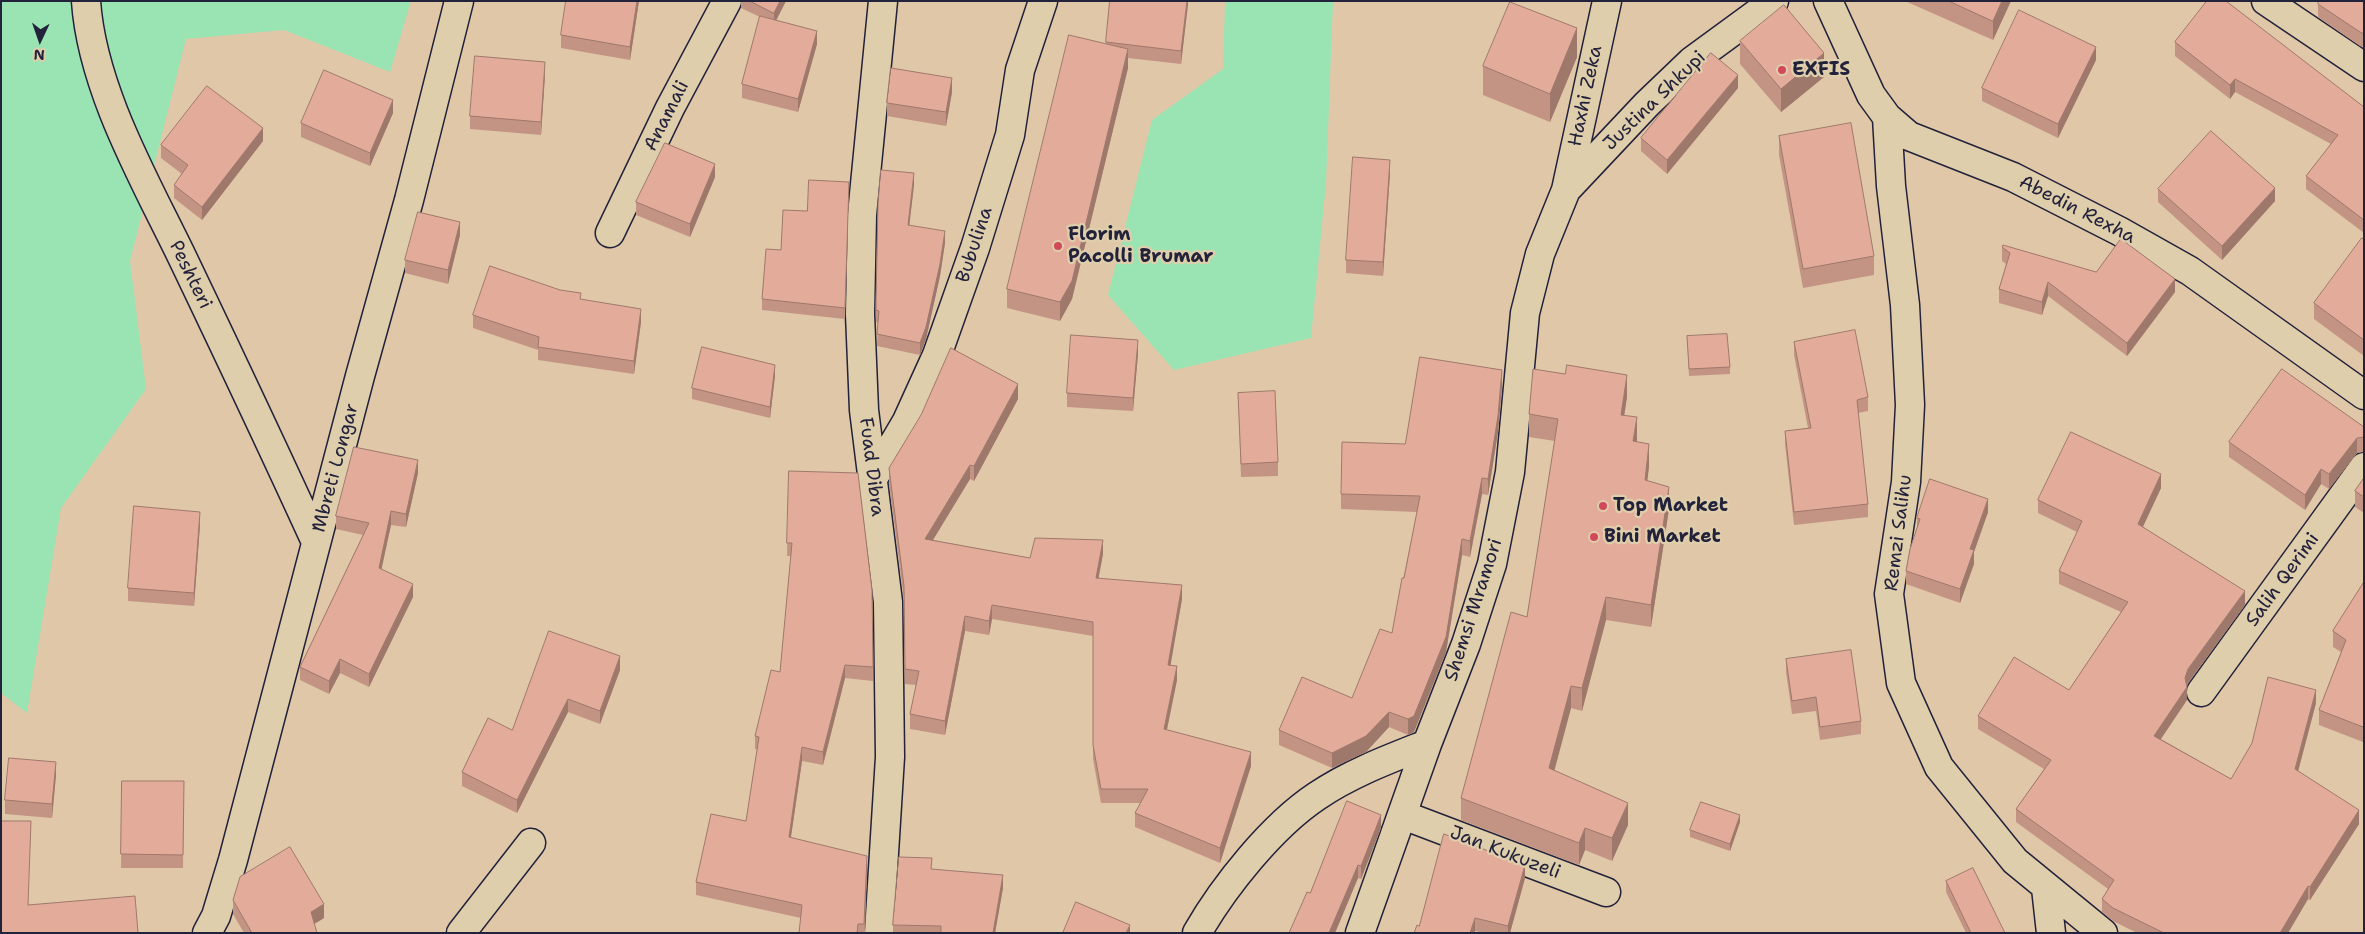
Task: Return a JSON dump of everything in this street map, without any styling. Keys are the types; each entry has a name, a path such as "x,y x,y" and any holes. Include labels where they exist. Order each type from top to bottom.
{"street":[{"name":"Peshteri","path":"86,1 88,29 101,76 126,138 153,200 183,259 316,542"},
{"name":"Mbreti Longar","path":"207,933 216,916 233,860 316,542 409,200 459,1"},
{"name":"Anamali","path":"610,233 670,108 727,1"},
{"name":"Fuad Dibra","path":"880,933 890,757 889,612 874,477 864,410 860,314 862,215 883,1"},
{"name":"Bubulina","path":"874,477 908,421 937,355 975,248 1007,145 1020,70 1037,14 1043,1"},
{"name":"Haxhi Zeka","path":"1566,190 1607,1"},
{"name":"Justina Shkupi","path":"1566,190 1646,104 1692,61 1774,1"},
{"name":"Abedin Rexha","path":"1828,1 1871,95 1887,117 1909,136 2013,177 2119,230 2190,272 2364,396"},
{"path":"2266,1 2364,67"},
{"name":"Remzi Salihu","path":"1887,117 1891,186 1905,304 1910,406 1906,482 1889,594 1901,683 1939,767 2015,861 2103,933"},
{"name":"Shemsi Mramori","path":"1360,933 1427,744 1466,644 1492,564 1510,472 1525,313 1540,254 1566,190"},
{"name":"Salih Qerimi","path":"2201,692 2364,467"},
{"path":"1197,933 1209,912 1263,842 1316,797 1368,767 1427,744"},
{"name":"Jan Kukuzeli","path":"1403,815 1606,892"},
{"path":"461,933 531,843"},
{"path":"2046,888 2051,933"}],"green space":[{"path":"1,1 411,1 390,72 284,30 186,39 130,261 146,389 61,508 27,713 1,693"},
{"path":"1225,1 1333,1 1326,183 1311,338 1174,370 1108,295 1152,120 1223,69"}],"building":[{"path":"566,1 637,1 630,47 561,35"},
{"path":"750,1 780,1 774,13"},
{"path":"1110,1 1187,1 1181,51 1106,42"},
{"path":"1949,1 2002,1 1993,21"},
{"path":"2207,1 2226,1 2364,107 2364,220 2306,176 2338,135 2235,79 2230,85 2175,42"},
{"path":"2319,1 2364,1 2364,34 2318,4"},
{"path":"1510,2 1577,28 1550,94 1483,66"},
{"path":"1784,5 1824,53 1781,89 1740,41"},
{"path":"2019,10 2096,47 2058,124 1982,88"},
{"path":"760,16 817,31 798,99 742,84"},
{"path":"1069,35 1128,49 1072,281 1060,302 1007,289"},
{"path":"1711,53 1738,75 1667,160 1641,138"},
{"path":"475,56 545,62 541,122 470,116"},
{"path":"891,68 952,78 946,112 887,103"},
{"path":"324,70 393,100 370,153 301,123"},
{"path":"207,86 263,128 202,207 174,185 188,165 161,145"},
{"path":"1851,123 1874,256 1803,269 1779,136"},
{"path":"2211,131 2275,188 2222,246 2158,189"},
{"path":"665,143 715,164 690,224 636,202"},
{"path":"1353,157 1390,160 1383,262 1346,260"},
{"path":"881,170 914,173 908,225 945,231 940,264 926,327 920,343 877,334 879,311 876,310 878,204"},
{"path":"809,180 849,182 845,308 762,299 766,249 781,250 783,210 807,211"},
{"path":"418,212 460,222 448,270 405,260"},
{"path":"2362,238 2364,240 2364,340 2314,303"},
{"path":"2121,239 2175,279 2127,343 2048,282 2042,302 1999,289 2010,253 2002,247 2003,245 2096,272"},
{"path":"490,266 560,290 581,293 580,299 641,309 634,361 538,347 539,337 473,315"},
{"path":"1855,330 1868,397 1857,400 1868,504 1794,512 1785,431 1811,428 1794,342"},
{"path":"1727,334 1730,367 1689,369 1687,336"},
{"path":"1071,335 1138,340 1133,398 1067,393"},
{"path":"702,347 775,365 770,407 692,388"},
{"path":"951,348 1018,384 974,466 970,465 925,539 1030,558 1035,538 1103,540 1096,578 1182,585 1168,665 1177,666 1164,729 1251,752 1220,848 1135,813 1148,789 1101,789 1093,745 1093,622 992,605 989,621 965,616 945,721 910,714 919,671 905,669 904,586 889,468 921,415"},
{"path":"1420,357 1502,370 1498,416 1488,479 1482,478 1470,541 1462,539 1446,637 1414,716 1408,719 1389,712 1366,736 1332,753 1279,730 1302,677 1352,698 1380,629 1392,633 1420,496 1341,494 1342,442 1405,444"},
{"path":"1567,365 1627,375 1621,415 1637,417 1633,441 1649,444 1645,480 1669,487 1651,605 1606,597 1582,688 1571,686 1549,768 1628,803 1612,838 1585,828 1579,843 1461,798 1511,612 1527,617 1558,419 1529,414 1533,369 1565,374"},
{"path":"2282,369 2364,427 2364,437 2357,438 2329,474 2321,469 2305,495 2229,442"},
{"path":"1275,391 1278,462 1241,464 1238,393"},
{"path":"2071,432 2161,474 2138,524 2245,591 2188,669 2185,678 2187,687 2154,736 2231,779 2252,743 2268,677 2316,690 2295,769 2359,810 2310,887 2308,886 2280,933 2164,933 2113,908 2102,899 2114,880 2016,809 2051,760 1978,716 2014,657 2069,690 2128,602 2059,571 2082,521 2038,500"},
{"path":"354,447 418,460 406,514 391,511 379,568 413,584 369,674 340,659 329,681 300,667 369,523 336,516"},
{"path":"789,471 858,473 872,590 873,667 845,665 823,752 802,747 789,837 867,856 864,924 858,924 857,933 799,933 802,905 696,882 711,814 746,821 759,737 755,736 771,670 780,672 792,543 787,543"},
{"path":"2364,478 2364,497 2355,491"},
{"path":"1930,479 1988,499 1970,549 1974,550 1960,589 1906,571 1910,549 1920,519 1917,518"},
{"path":"134,506 200,512 194,593 128,588"},
{"path":"2364,582 2363,727 2319,710 2346,640 2333,631"},
{"path":"549,631 620,656 600,711 568,699 517,800 462,772 488,718 512,730"},
{"path":"1851,650 1861,721 1820,727 1816,697 1792,701 1786,659"},
{"path":"9,758 56,762 52,804 5,800"},
{"path":"122,781 184,781 183,855 121,854"},
{"path":"1347,801 1381,815 1361,866 1358,865 1329,933 1289,933 1307,892 1310,893"},
{"path":"1701,802 1740,815 1730,844 1690,830"},
{"path":"1,821 31,821 28,905 135,896 138,933 1,933"},
{"path":"1444,834 1525,865 1508,926 1475,918 1470,933 1414,933 1417,925 1419,926"},
{"path":"290,847 324,904 311,912 317,933 252,933 233,900 240,877"},
{"path":"899,857 932,858 931,869 1003,875 993,933 941,933 941,926 893,925"},
{"path":"1973,868 2005,933 1971,933 1946,881"},
{"path":"1076,902 1130,925 1126,933 1063,933"}],"place":[{"name":"EXFIS","path":"1782,70"},
{"name":"Florim Pacolli Brumar","path":"1058,246"},
{"name":"Top Market","path":"1603,506"},
{"name":"Bini Market","path":"1594,537"}]}
